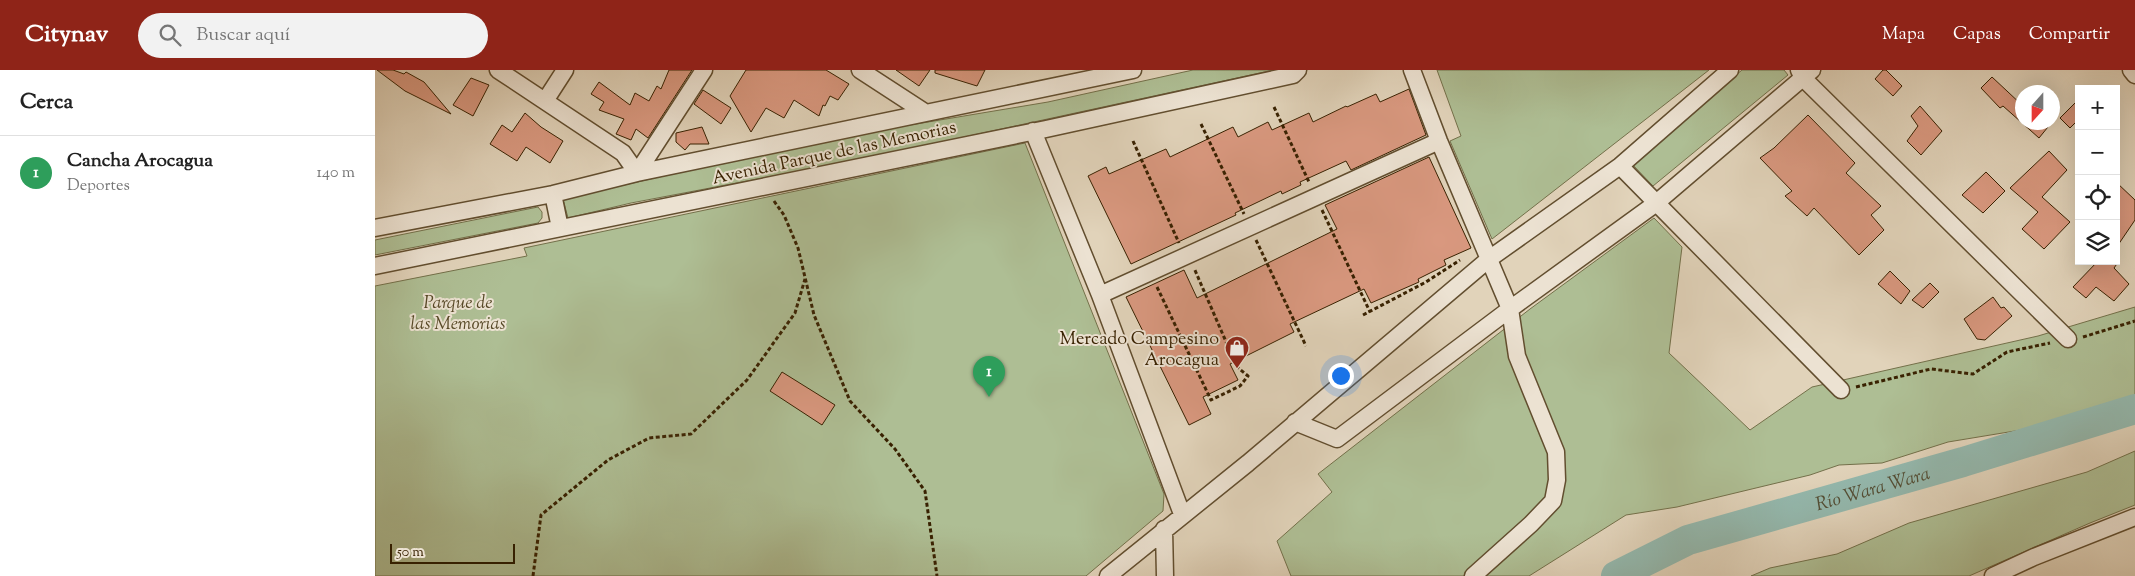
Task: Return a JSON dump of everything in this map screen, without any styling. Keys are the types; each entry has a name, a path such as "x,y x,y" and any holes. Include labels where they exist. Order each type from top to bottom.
{"street":[{"path":"498,70 623,153 637,174 704,70"},
{"path":"545,101 565,70"},
{"path":"860,70 926,113"},
{"name":"Avenida Parque de las Memorias","path":"375,228 553,194 637,174 1133,70"},
{"name":"Avenida Parque de las Memorias","path":"375,266 1033,131 1293,75 1298,70"},
{"path":"1412,70 1439,141 1510,309 1517,356 1556,452 1557,480 1553,501 1531,524 1473,576"},
{"path":"1108,576 1489,259 1620,166 1730,70"},
{"path":"2131,70 2135,75"},
{"path":"1295,422 1337,439 1510,309 1655,204 1805,73 2068,339"},
{"path":"1033,131 1100,295 1182,514"},
{"path":"1100,295 1439,141"},
{"path":"1620,166 1655,204 1841,390"},
{"path":"553,194 559,228"},
{"path":"1993,576 2042,553 2135,517"},
{"path":"1164,529 1165,576"}],"path":[{"path":"763,186 784,215 798,248 814,315 850,401 895,449 925,491 937,576"},
{"path":"1363,315 1426,282 1462,259"},
{"path":"1150,272 1211,400 1240,386 1248,376"},
{"path":"533,576 541,516 608,460 649,438 691,434 747,380 795,312 805,278"},
{"path":"1841,390 1931,369 1973,374 2007,352 2093,335 2135,321"}],"green space":[{"path":"1193,70 1274,70 858,160 631,203 568,218 563,199 755,155 904,126 1048,102"},
{"path":"1437,70 1709,70 1492,239 1450,141 1461,136"},
{"path":"1742,70 1784,70 1788,75 1653,186 1631,163"},
{"name":"Parque de las Memorias","path":"1025,143 1164,494 1163,511 1086,576 375,576 375,286 527,256 524,248"},
{"path":"538,207 542,212 542,218 538,223 375,255 375,240"},
{"path":"1654,218 1682,247 1669,353 1750,430 1812,387 2038,336 2135,307 2135,400 2111,411 2039,427 1948,442 1882,463 1839,465 1810,475 1677,507 1626,515 1529,576 1291,576 1277,541 1332,492 1318,474 1530,309"},
{"path":"2135,451 2135,505 1969,576 1751,576 1770,568 1837,554 1909,523 2087,472"}],"building":[{"path":"377,70 393,70 404,74 406,72 424,82 451,114 405,91"},
{"path":"669,70 692,70 648,138 636,129 631,140 616,134 624,119 599,110 604,102 591,94 599,82 630,105 635,93 649,101 657,86 661,89"},
{"path":"746,70 826,70 849,84 838,100 830,96 825,106 823,105 819,116 794,100 784,118 766,108 751,132 730,96"},
{"path":"896,70 930,70 919,86"},
{"path":"935,70 985,70 977,86 935,73"},
{"path":"1883,70 1886,70 1902,86 1893,96 1875,79"},
{"path":"1992,77 2015,99 2015,117 2003,106 2000,108 1981,88"},
{"path":"471,78 489,85 473,116 453,105"},
{"path":"1409,89 1426,135 1351,170 1346,161 1300,182 1301,185 1282,194 1281,191 1235,213 1236,215 1131,264 1088,176 1106,167 1109,174 1166,149 1170,157 1233,127 1238,137 1268,122 1272,130 1309,113 1313,122 1376,94 1380,102"},
{"path":"703,90 731,108 721,124 694,104"},
{"path":"2075,103 2075,123 2070,128 2060,118"},
{"path":"1920,106 1942,131 1921,155 1907,141 1918,126 1911,116"},
{"path":"525,113 541,127 563,141 550,163 526,147 517,161 490,144 502,125 512,132"},
{"path":"1808,115 1855,163 1846,173 1881,206 1871,215 1884,230 1859,255 1814,208 1807,216 1785,196 1792,191 1760,158 1774,148"},
{"path":"702,127 709,144 690,144 685,150 676,142 676,133"},
{"path":"2030,130 2046,130 2039,138"},
{"path":"2049,151 2067,170 2042,197 2070,222 2044,249 2022,229 2038,212 2010,188"},
{"path":"1429,157 1471,248 1444,260 1446,265 1418,279 1419,282 1371,303 1364,289 1290,324 1294,332 1230,364 1238,380 1203,397 1211,414 1189,425 1126,297 1184,270 1197,298 1337,229 1325,205"},
{"path":"1986,172 2005,191 1983,213 1962,195"},
{"path":"2120,186 2135,200 2135,220 2120,242"},
{"path":"2094,265 2116,265 2114,268 2129,284 2114,301 2096,287 2086,298 2073,287"},
{"path":"1890,271 1910,291 1901,304 1878,284"},
{"path":"1930,283 1939,292 1923,308 1912,300"},
{"path":"1993,297 2001,308 2004,307 2012,316 1985,340 1977,339 1964,319"},
{"path":"782,372 835,405 822,425 770,391"}],"waterway":[{"name":"Río Wara Wara","path":"1616,576 1688,540 1963,462 2135,409"}],"place":[{"name":"Mercado Campesino Arocagua","path":"1237,369"},
{"name":"Cancha Arocagua","path":"989,397"}]}
